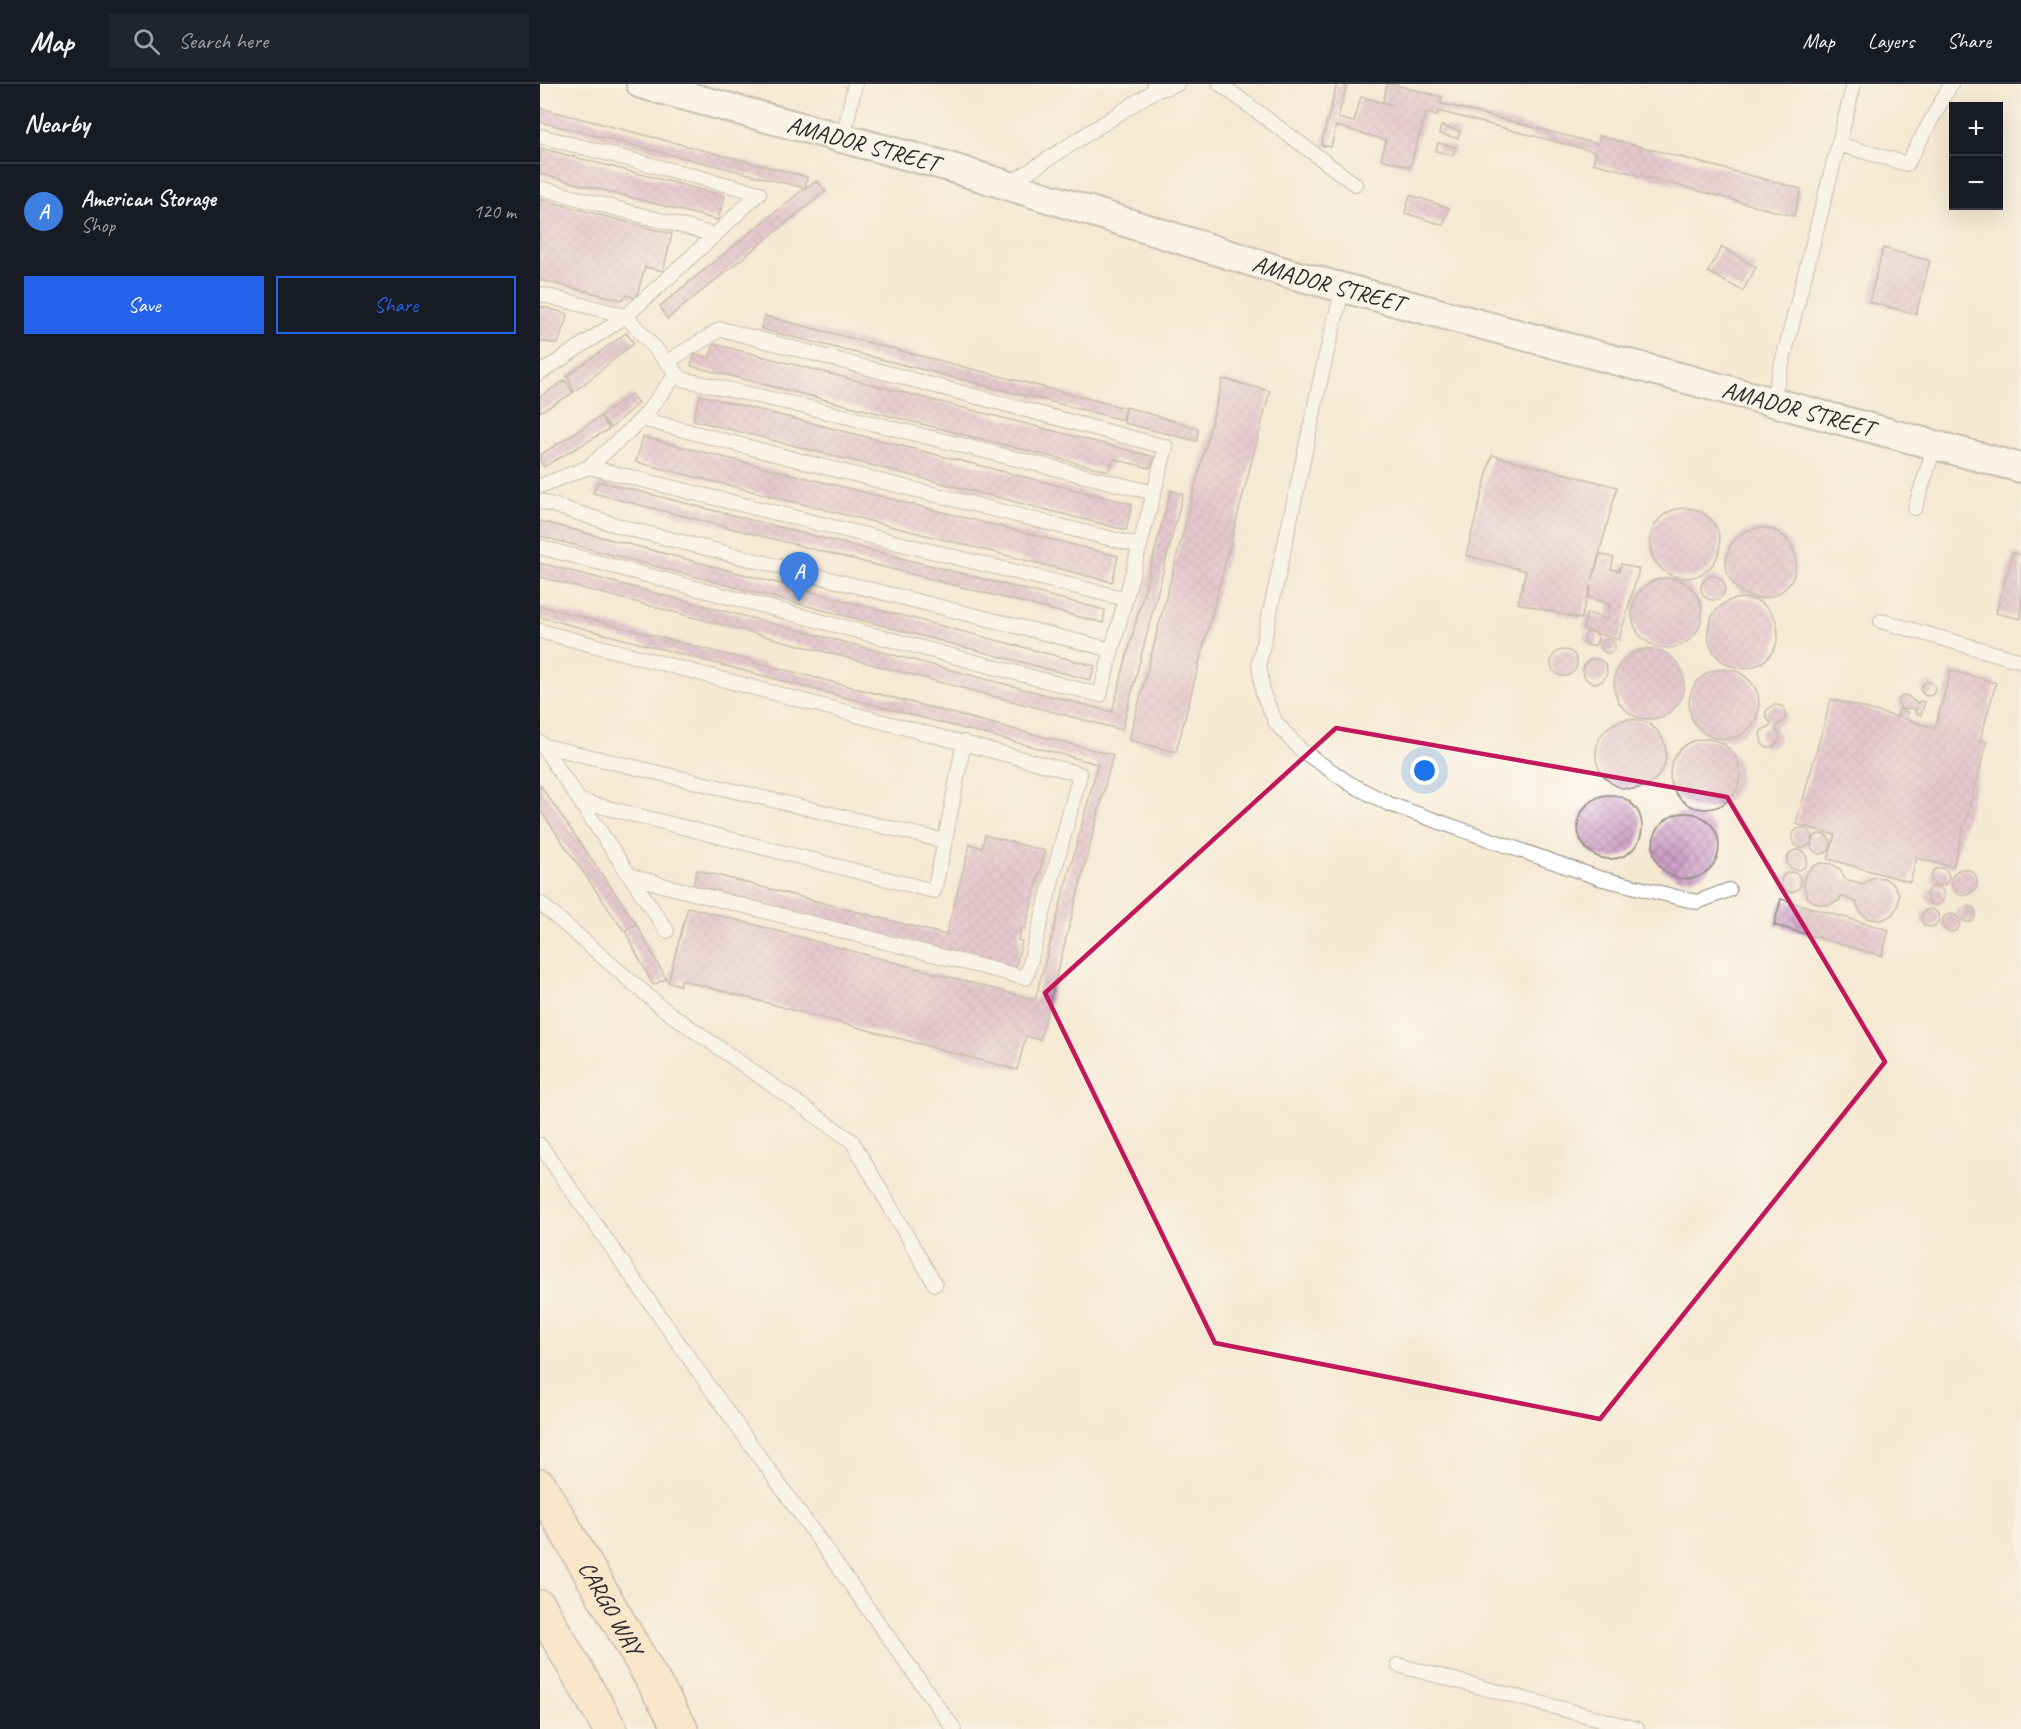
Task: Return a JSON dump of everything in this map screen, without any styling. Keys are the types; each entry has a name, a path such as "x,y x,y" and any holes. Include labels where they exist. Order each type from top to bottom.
{"main road":[{"name":"CARGO WAY","path":"540,1486 681,1729"},
{"path":"540,1607 610,1729"}],"street":[{"name":"AMADOR STREET","path":"641,84 935,162 1343,288 2021,468"}],"lane":[{"path":"843,138 855,84"},
{"path":"1007,185 1154,87 1178,84"},
{"path":"1220,84 1355,184"},
{"path":"1772,402 1854,84"},
{"path":"1838,144 1907,164 1951,84"},
{"path":"540,136 759,193 626,316 540,373"},
{"path":"540,188 715,235"},
{"path":"1343,288 1326,355 1259,663 1263,694 1276,723 1301,750 1349,783 1389,804 1599,878 1697,902 1729,890"},
{"path":"540,294 626,316 682,379 810,408 1154,493"},
{"path":"540,547 1100,695 1166,447 721,329 667,362"},
{"path":"540,486 589,467 642,419 677,373"},
{"path":"642,419 1140,546"},
{"path":"1915,508 1935,445"},
{"path":"589,467 1126,599"},
{"path":"540,501 626,528 1112,650"},
{"path":"1881,621 2021,661"},
{"path":"540,631 1080,774 1026,978 629,875"},
{"path":"580,801 934,891 964,742"},
{"path":"541,744 945,841"},
{"path":"541,744 667,931"},
{"path":"540,903 662,1008 852,1142 935,1284"},
{"path":"540,1145 954,1729"},
{"path":"1398,1665 1636,1729"}],"highlighted area":[{"path":"1336,728 1727,797 1885,1062 1600,1419 1215,1343 1045,993"}],"building":[{"path":"1337,84 1347,84 1338,118 1354,122 1361,97 1393,105 1383,102 1387,84 1392,84 1442,97 1440,103 1598,144 1600,136 1801,189 1794,216 1593,163 1596,152 1438,111 1437,116 1426,113 1410,167 1381,159 1386,140 1336,126 1331,147 1321,145"},
{"path":"540,108 807,177 805,188 540,122"},
{"path":"1441,126 1460,131 1458,138 1439,134"},
{"path":"1438,143 1456,147 1453,155 1436,151"},
{"path":"540,148 725,196 718,220 540,174"},
{"path":"817,181 826,191 667,319 660,306 805,188"},
{"path":"1410,195 1449,208 1443,225 1405,213"},
{"path":"540,199 672,234 663,271 645,267 636,298 627,295 622,300 540,280"},
{"path":"1722,247 1756,267 1743,291 1708,272"},
{"path":"1883,248 1930,261 1916,314 1869,302"},
{"path":"540,306 568,314 558,344 540,341"},
{"path":"765,316 1125,408 1123,420 761,329"},
{"path":"626,333 634,343 574,392 567,376"},
{"path":"714,344 1155,457 1150,468 1114,459 1108,471 691,366 695,354 709,358"},
{"path":"1223,379 1270,391 1176,752 1129,740"},
{"path":"565,380 573,393 540,412 540,397"},
{"path":"631,394 638,403 611,428 601,416"},
{"path":"700,395 1132,504 1126,530 693,420"},
{"path":"1126,407 1198,428 1197,441 1124,423"},
{"path":"601,416 609,429 544,467 540,455"},
{"path":"643,437 1118,556 1112,582 636,462"},
{"path":"1492,455 1617,487 1592,581 1600,554 1614,558 1611,569 1619,571 1621,564 1639,569 1619,640 1583,629 1587,613 1606,619 1610,604 1589,597 1590,587 1581,619 1518,603 1526,571 1466,555"},
{"path":"598,481 1105,610 1103,623 593,493"},
{"path":"1171,490 1183,494 1122,730 540,577 540,563 1112,712"},
{"path":"1678,508 1692,508 1705,514 1714,523 1720,536 1718,556 1710,568 1692,578 1678,578 1665,572 1656,563 1650,550 1650,536 1656,523 1665,514"},
{"path":"540,521 1095,666 1090,680 540,536"},
{"path":"1761,528 1774,531 1786,538 1793,550 1796,563 1793,576 1786,588 1774,595 1761,598 1748,595 1736,588 1729,576 1726,563 1729,550 1736,538 1748,531"},
{"path":"2013,553 2021,555 2021,619 1996,613"},
{"path":"1708,576 1718,576 1725,583 1725,593 1718,600 1708,600 1701,593 1701,583"},
{"path":"1667,578 1680,581 1692,588 1699,600 1702,613 1699,626 1692,638 1680,645 1667,648 1654,645 1642,638 1635,626 1632,613 1635,600 1642,588 1654,581"},
{"path":"1736,598 1750,598 1763,604 1772,613 1778,626 1776,646 1768,658 1750,668 1736,668 1723,662 1714,653 1708,640 1708,626 1714,613 1723,604"},
{"path":"540,606 1113,755 1040,1040 1026,1036 1017,1070 681,980 680,985 668,982 688,907 1035,1000 1098,764 540,617"},
{"path":"1591,632 1596,634 1598,639 1596,644 1591,646 1586,644 1584,639 1586,634"},
{"path":"1608,639 1613,641 1615,646 1613,651 1608,653 1603,651 1601,646 1603,641"},
{"path":"1649,649 1662,652 1674,659 1681,671 1684,684 1681,697 1674,709 1662,716 1649,719 1636,716 1624,709 1617,697 1614,684 1617,671 1624,659 1636,652"},
{"path":"1564,650 1573,654 1577,663 1573,672 1564,676 1555,672 1551,663 1555,654"},
{"path":"1590,659 1600,659 1607,666 1607,676 1600,683 1590,683 1583,676 1583,666"},
{"path":"1717,669 1731,669 1744,675 1753,684 1759,697 1757,717 1749,729 1731,739 1717,739 1704,733 1695,724 1689,711 1689,697 1695,684 1704,675"},
{"path":"1951,670 1996,683 1980,740 1987,742 1953,867 1917,858 1910,882 1828,859 1835,835 1796,824 1831,699 1897,717 1899,710 1908,712 1906,718 1908,720 1935,728"},
{"path":"1928,682 1933,684 1935,689 1933,694 1928,696 1923,694 1921,689 1923,684"},
{"path":"1904,695 1918,703 1919,701 1925,702 1921,715 1915,713 1916,709 1903,710 1900,708 1898,700"},
{"path":"1774,704 1784,707 1786,718 1775,729 1780,735 1779,740 1772,747 1766,747 1762,744 1760,734 1771,723 1766,717 1766,711"},
{"path":"1624,719 1638,719 1651,725 1660,734 1666,747 1664,767 1656,779 1638,789 1624,789 1611,783 1602,774 1596,761 1596,747 1602,734 1611,725"},
{"path":"1705,739 1718,742 1730,749 1737,761 1740,774 1737,787 1730,799 1718,806 1705,809 1692,806 1680,799 1673,787 1670,774 1673,761 1680,749 1692,742"},
{"path":"540,785 636,923 624,931 540,810"},
{"path":"1604,795 1616,795 1633,804 1640,815 1642,827 1640,839 1633,850 1616,859 1604,859 1592,854 1583,845 1578,833 1578,821 1583,809 1592,800"},
{"path":"1686,813 1698,816 1709,823 1716,834 1719,846 1716,858 1709,869 1698,876 1686,879 1674,876 1663,869 1656,858 1653,846 1656,834 1663,823 1674,816"},
{"path":"1802,828 1809,831 1812,838 1809,845 1802,848 1795,845 1792,838 1795,831"},
{"path":"1821,834 1828,837 1831,844 1828,851 1821,854 1814,851 1811,844 1814,837"},
{"path":"985,835 1045,851 1025,929 1021,928 1018,940 1022,941 1015,969 693,885 697,870 946,935 970,844 982,848"},
{"path":"1797,850 1804,853 1807,860 1804,867 1797,870 1790,867 1787,860 1790,853"},
{"path":"1820,863 1832,864 1841,870 1845,879 1863,884 1873,877 1884,878 1894,885 1899,894 1898,906 1892,915 1882,920 1870,919 1861,913 1856,902 1841,896 1839,901 1829,905 1818,904 1808,898 1804,888 1804,877 1811,868"},
{"path":"1940,868 1946,871 1949,877 1946,883 1940,886 1934,883 1931,877 1934,871"},
{"path":"1964,869 1973,873 1977,882 1973,891 1964,895 1955,891 1951,882 1955,873"},
{"path":"1791,872 1798,875 1801,882 1798,889 1791,892 1784,889 1781,882 1784,875"},
{"path":"1935,887 1941,890 1944,896 1941,902 1935,905 1929,902 1926,896 1929,890"},
{"path":"1781,899 1889,930 1882,956 1774,925"},
{"path":"1968,906 1974,908 1976,914 1974,920 1968,922 1962,920 1960,914 1962,908"},
{"path":"1930,909 1936,912 1939,918 1936,924 1930,927 1924,924 1921,918 1924,912"},
{"path":"1951,914 1957,917 1960,923 1957,929 1951,932 1945,929 1942,923 1945,917"},
{"path":"637,925 666,979 653,985 625,931"}],"place":[{"name":"American Storage","path":"799,602"}]}
